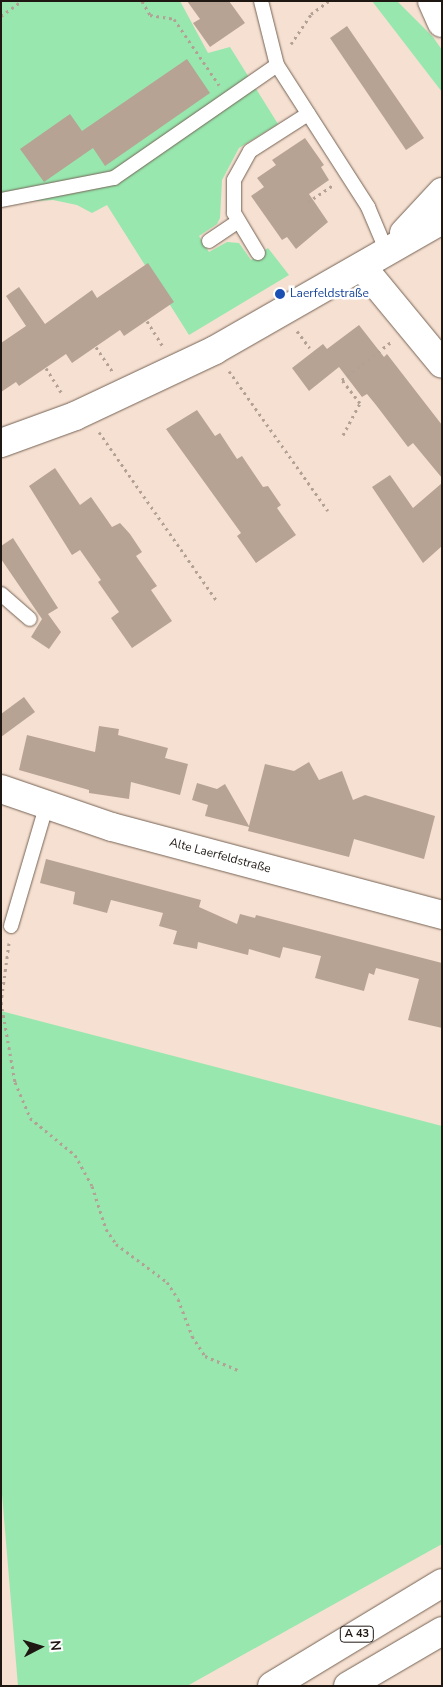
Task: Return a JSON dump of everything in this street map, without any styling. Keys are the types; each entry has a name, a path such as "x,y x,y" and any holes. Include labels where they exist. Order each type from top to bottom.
{"main road":[{"path":"432,1 442,23"},
{"path":"387,252 442,192"},
{"path":"1,443 80,414 215,350 363,268 442,220"},
{"path":"363,268 410,328 442,364"},
{"name":"Alte Laerfeldstraße","path":"1,789 46,807 442,915"},
{"name":"A 43","path":"272,1686 442,1583"},
{"path":"348,1686 442,1631"}],"lane":[{"path":"261,1 277,65 368,207 387,252"},
{"path":"1,200 114,178 277,65"},
{"path":"258,253 237,222 234,213 234,180 250,151 308,114"},
{"path":"209,241 237,222"},
{"path":"1,594 30,619"},
{"path":"11,926 46,807"}],"path":[{"path":"1,16 22,1"},
{"path":"142,1 150,15 174,19 229,100"},
{"path":"277,65 311,14 329,1"},
{"path":"308,202 348,175"},
{"path":"343,434 360,403 342,380 410,328"},
{"path":"215,350 328,511"},
{"path":"46,368 216,600"},
{"path":"7,958 2,1002 16,1082 30,1118 76,1155 92,1186 106,1229 122,1248 167,1282 178,1299 192,1336 205,1356 240,1371"}],"green space":[{"path":"1,1 180,1 208,53 230,47 278,124 239,148 222,180 220,218 217,224 199,236 209,252 227,242 239,243 251,260 268,248 289,275 189,335 107,205 92,213 77,205 53,200 1,203"},
{"path":"372,1 397,1 433,37 442,50 442,92"},
{"path":"1,1011 442,1126 442,1544 187,1686 18,1686 1,1482"}],"building":[{"path":"187,1 229,1 245,23 210,47 193,23 200,19"},
{"path":"347,26 424,138 406,150 330,38"},
{"path":"187,59 210,93 105,166 93,148 44,182 20,149 70,114 82,131"},
{"path":"305,138 324,165 321,167 329,180 309,194 328,222 296,249 287,237 282,240 251,196 264,187 257,178 276,165 272,160"},
{"path":"148,263 174,302 124,336 120,330 72,363 66,354 19,386 16,382 1,392 1,343 26,326 6,296 19,287 45,324 92,290 97,298"},
{"path":"359,325 384,357 387,354 442,425 442,478 413,443 408,447 367,394 362,397 339,367 309,391 292,368 323,344 327,349"},
{"path":"197,410 215,436 220,433 237,459 242,456 263,487 268,486 281,505 277,508 296,535 256,563 237,536 241,533 166,429"},
{"path":"55,468 80,505 91,497 112,527 120,523 130,534 142,552 136,556 157,586 151,590 172,621 132,648 111,618 119,612 98,582 101,580 80,550 72,555 29,486"},
{"path":"390,475 413,508 442,483 442,546 423,563 372,487"},
{"path":"13,538 58,608 48,614 61,632 49,649 31,637 42,619 1,559 1,546"},
{"path":"24,697 35,712 1,737 1,714"},
{"path":"99,726 119,729 118,735 168,748 165,758 188,764 180,795 131,782 129,799 89,793 89,790 19,770 27,735 95,752"},
{"path":"309,762 319,780 342,771 353,800 365,795 435,816 424,859 354,839 349,857 248,831 249,827 205,816 208,805 192,800 197,783 217,789 225,784 249,826 265,764 294,771"},
{"path":"46,859 201,900 199,907 237,924 240,914 255,918 256,915 442,963 442,1028 408,1020 419,979 376,968 374,975 369,973 364,991 315,978 321,956 283,947 280,958 249,949 248,955 198,942 197,949 173,944 177,931 159,926 163,913 111,900 107,913 73,904 75,892 40,883"}],"place":[{"name":"Laerfeldstraße","path":"280,294"}]}
